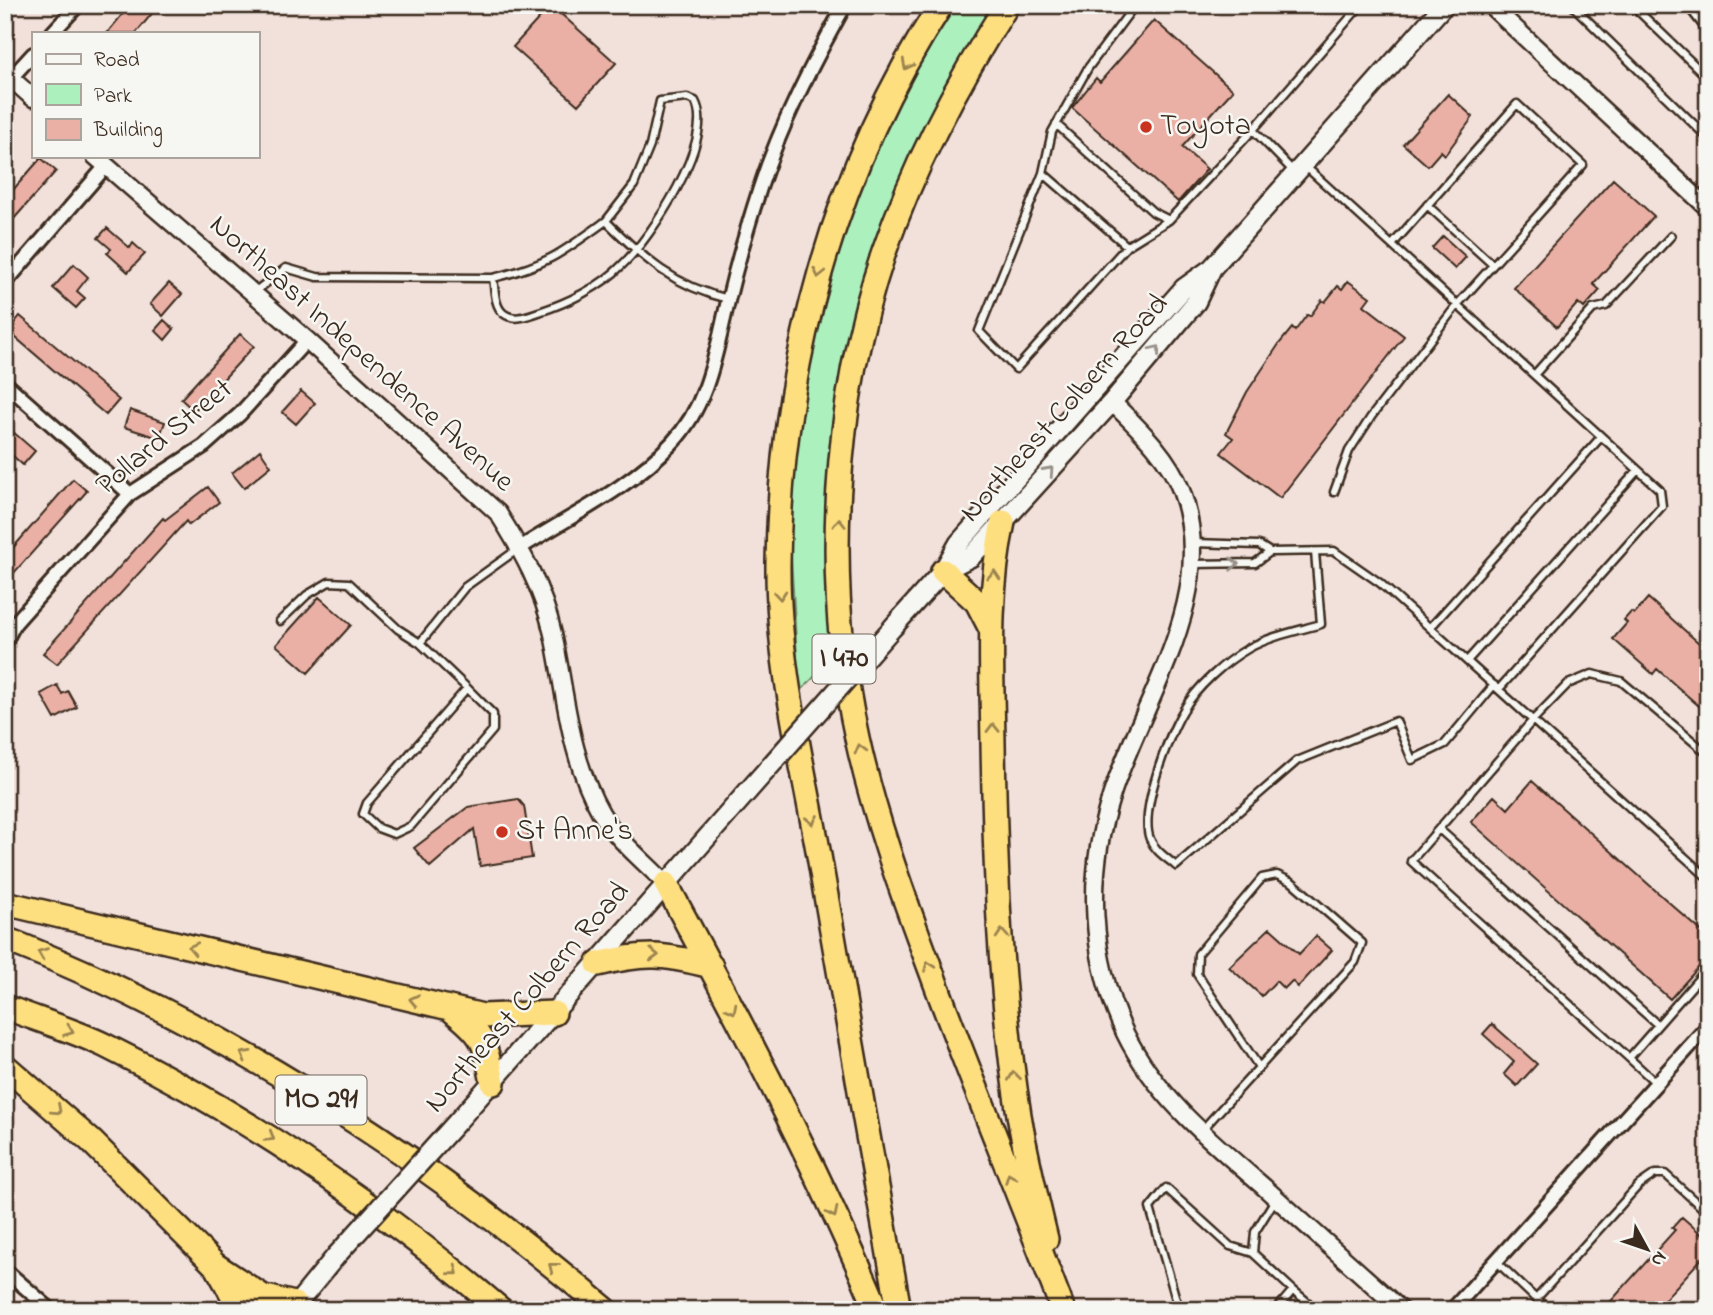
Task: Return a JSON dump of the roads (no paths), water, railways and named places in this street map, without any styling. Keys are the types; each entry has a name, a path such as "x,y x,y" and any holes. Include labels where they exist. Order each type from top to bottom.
{"highway":[{"name":"I 470","path":"899,1310 787,677 778,564 784,469 797,369 821,264 852,176 889,99 941,5"},
{"name":"I 470","path":"1007,5 958,86 916,168 883,254 861,338 848,411 838,492 839,605 846,673 857,738 887,848 967,1070 1065,1310"},
{"path":"1003,522 994,566 991,629 994,805 1008,1027 1019,1115 1050,1257 1065,1310"},
{"path":"943,571 977,602 991,629"},
{"path":"666,884 711,967 853,1253 877,1310"},
{"path":"5,903 450,1009 494,1017 554,1013"},
{"name":"MO 291","path":"5,939 157,1007 261,1064 351,1119 467,1199 606,1310"},
{"path":"598,964 636,954 668,956 711,967"},
{"name":"MO 291","path":"5,1007 102,1044 212,1101 313,1164 405,1231 501,1310"},
{"path":"450,1009 476,1029 484,1041 493,1083"},
{"path":"5,1066 91,1141 215,1265 262,1296 289,1308"},
{"path":"215,1265 232,1294 236,1310"}],"main road":[{"name":"Northeast Colbern Road","path":"289,1308 493,1083 943,571 959,543 1184,288 1212,268 1444,5"},
{"name":"Northeast Colbern Road","path":"943,571 971,557 1112,402 1196,302 1212,268"}],"street":[{"path":"53,32 78,5"},
{"path":"520,548 629,482 673,442 693,416 708,384 743,243 774,149 806,76 845,5"},
{"path":"1490,5 1708,208"},
{"path":"32,55 8,76 32,97"},
{"path":"5,284 101,161"},
{"name":"Northeast Independence Avenue","path":"101,161 307,340 498,513 520,548 540,589 552,632 575,757 611,828 666,884"},
{"name":"Pollard Street","path":"5,642 15,623 130,494 204,446 240,414 307,340"},
{"path":"5,383 130,494"},
{"path":"1112,402 1163,458 1180,487 1193,543 1193,564 1189,593 1177,631 1111,796 1100,835 1094,916 1100,958 1126,1033 1145,1068 1168,1098 1200,1131 1401,1310"},
{"path":"1452,1310 1656,1082 1703,1041 1708,1026"},
{"path":"5,1270 51,1310"}],"lane":[{"path":"1135,5 1088,68 1056,124 1043,173 979,331 1016,369 1127,246 1169,220 1253,130 1357,7"},
{"path":"1572,5 1708,138"},
{"path":"1632,5 1708,78"},
{"path":"1687,5 1708,32"},
{"path":"253,293 286,268 317,277 493,278 527,271 558,257 606,221 634,185 650,146 660,101 687,98 695,101 699,115 688,163 669,205 621,267 578,296 521,318 510,317 502,312 498,306 493,278"},
{"path":"1334,492 1349,451 1371,417 1457,305 1583,165 1517,104 1392,245"},
{"path":"1056,124 1153,212 1169,220"},
{"path":"1253,130 1392,245 1660,490 1662,506 1445,744 1412,760 1396,721 1297,761 1176,866 1157,850 1150,838 1147,813 1154,781 1183,710 1207,682 1248,649 1321,624 1315,552"},
{"path":"1043,173 1127,246"},
{"path":"1427,205 1493,265"},
{"path":"606,221 636,251 670,278 695,291 728,299"},
{"path":"1534,375 1593,309 1605,306 1671,236"},
{"path":"1430,628 1601,436"},
{"path":"1467,661 1638,470"},
{"path":"1193,543 1259,545 1270,552 1334,551 1352,561 1708,878"},
{"path":"419,643 465,587 520,548"},
{"path":"1193,564 1255,563 1270,552"},
{"path":"280,621 307,595 330,582 349,583 398,629 419,643 467,688 493,714 493,730 411,826 394,834 378,828 363,814 367,803 467,688"},
{"path":"1656,1082 1411,861 1533,720 1569,684 1581,677 1604,675 1633,689 1708,754"},
{"path":"1439,829 1658,1025"},
{"path":"1200,1131 1259,1067 1355,962 1362,943 1292,882 1277,875 1262,878 1198,954 1196,974 1259,1067"},
{"path":"1629,1058 1708,968"},
{"path":"1536,1299 1639,1185 1655,1174 1665,1174 1708,1213"},
{"path":"1179,1310 1150,1208 1166,1188 1230,1246 1253,1253 1317,1310"},
{"path":"1253,1253 1255,1232 1276,1198"},
{"path":"1496,1261 1549,1310"},
{"path":"1276,1310 1293,1290"}],"place":[{"name":"Toyota","path":"1146,127"},
{"name":"St Anne's","path":"502,832"}]}
